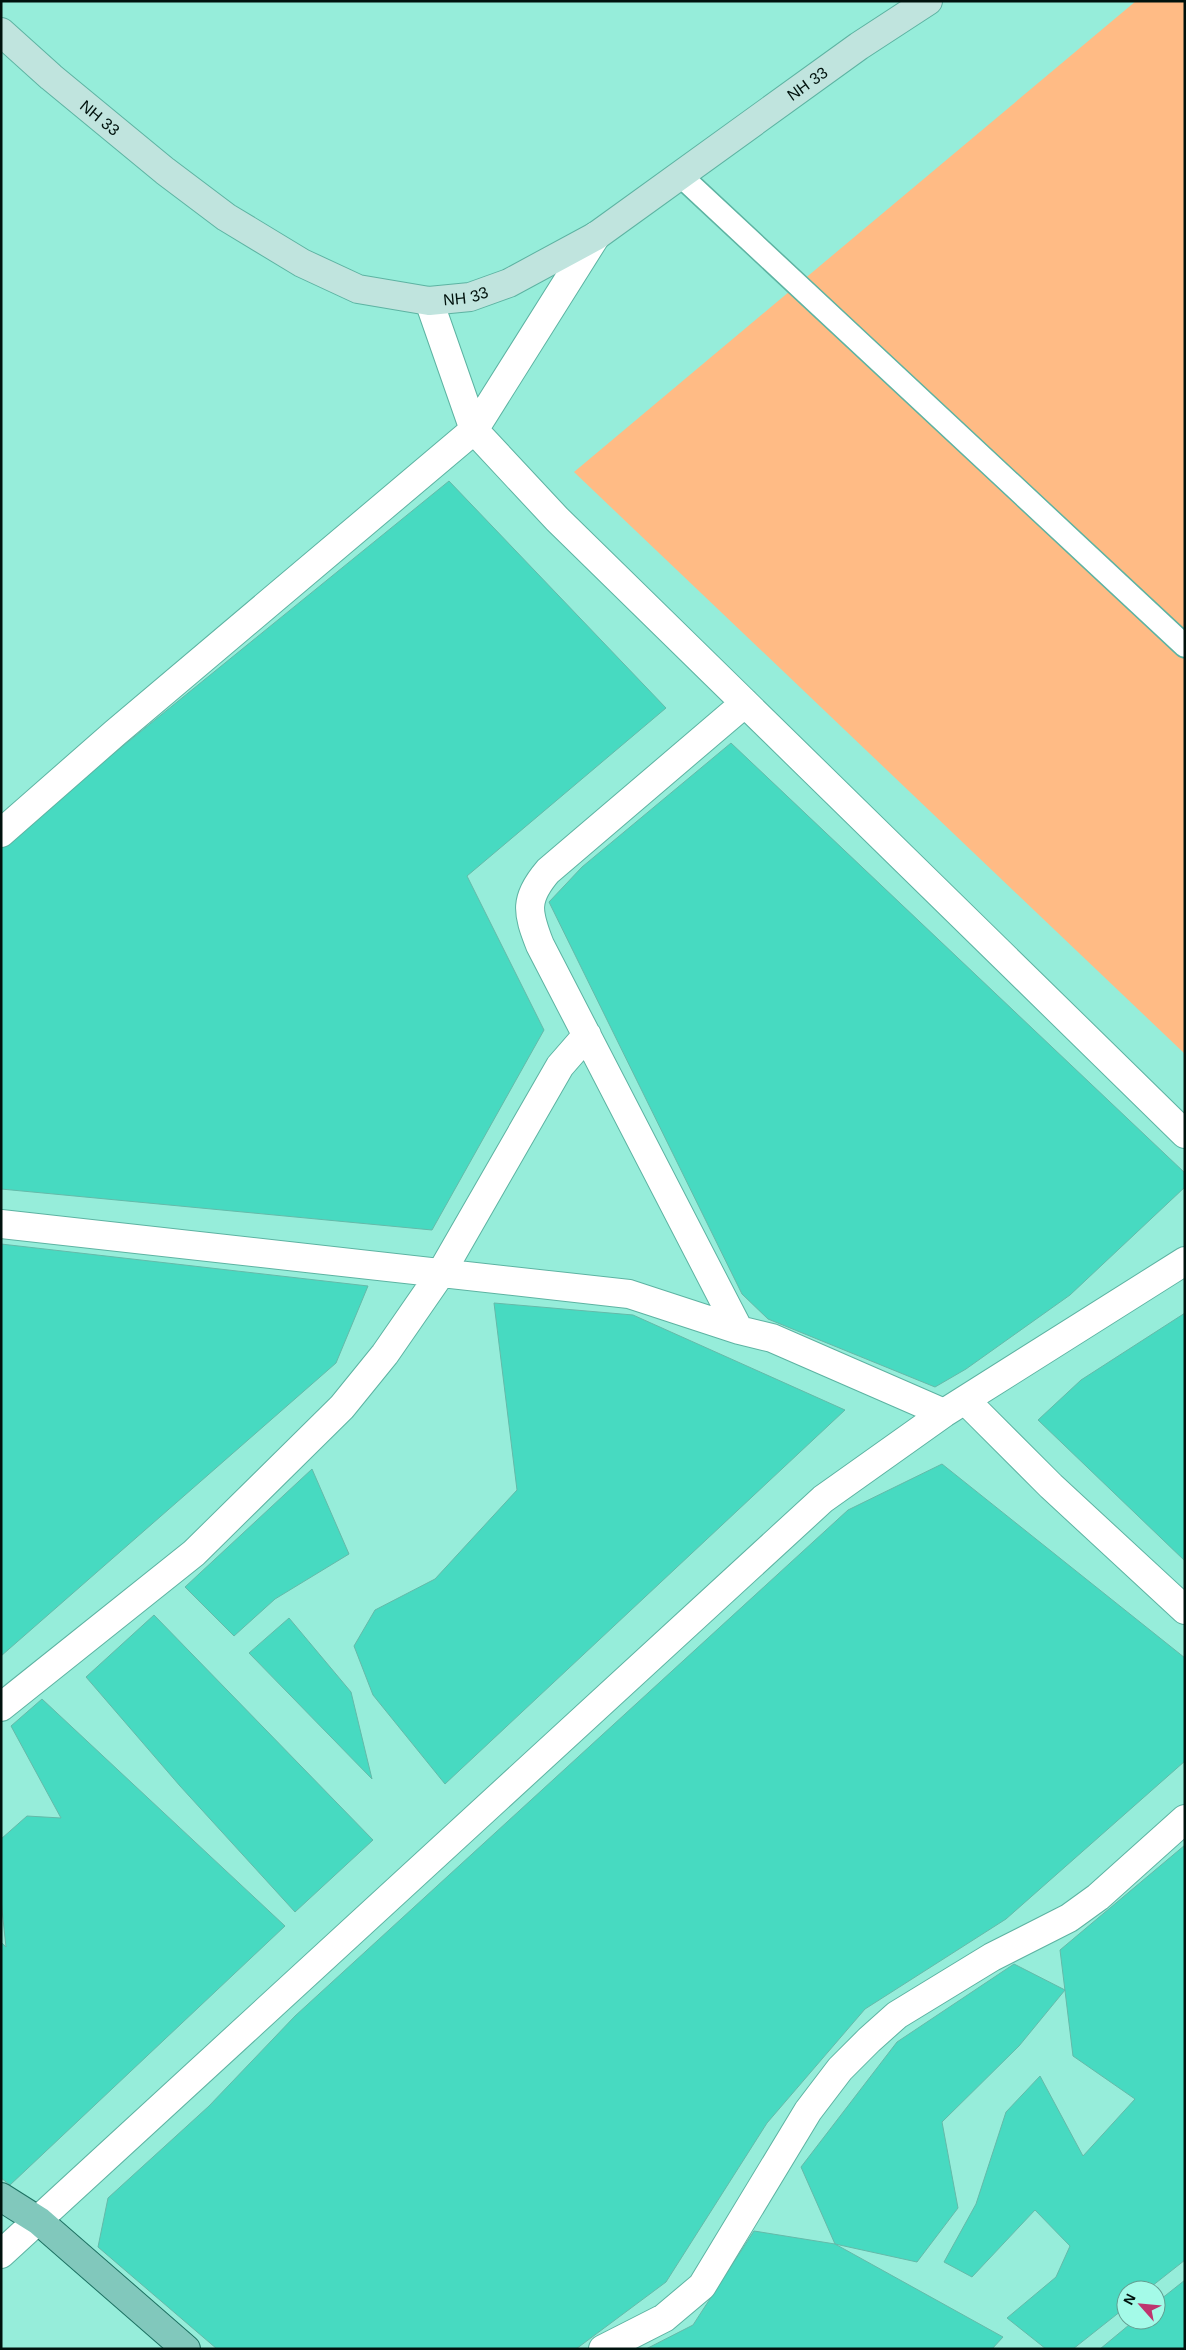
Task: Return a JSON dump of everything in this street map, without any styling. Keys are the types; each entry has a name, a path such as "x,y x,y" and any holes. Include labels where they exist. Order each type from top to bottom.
{"main road":[{"name":"NH 33","path":"1,32 51,78 165,171 226,217 302,263 358,290 429,301 470,297 509,283 596,236 859,46 928,1"},
{"path":"1,2197 39,2221 186,2349"}],"street":[{"path":"1,833 115,733 474,430 596,236"},
{"path":"429,301 474,430 558,518 1185,1134"},
{"path":"739,1330 540,945 529,909 531,895 548,871 745,703"},
{"path":"1,1708 194,1553 285,1466 342,1407 386,1354 441,1273 560,1066 587,1035"},
{"path":"1,1224 629,1294 739,1330 772,1338 954,1406 1051,1486 1185,1610"},
{"path":"1,2254 823,1499 954,1406 1185,1261"},
{"path":"603,2349 664,2318 702,2286 808,2110 840,2069 869,2040 897,2015 992,1957 1069,1918 1098,1897 1185,1819"}],"lane":[{"path":"681,176 1185,646"}],"shaded area":[{"path":"1136,1 1185,1 1185,1054 574,472"}],"building":[{"path":"449,481 666,708 467,876 544,1030 432,1230 1,1189 1,845"},
{"path":"731,743 1185,1173 1185,1187 1070,1295 966,1369 935,1387 768,1319 742,1294 549,902 582,867"},
{"path":"1,1244 368,1286 336,1363 1,1656"},
{"path":"494,1303 633,1315 845,1410 445,1784 373,1695 354,1646 375,1610 435,1579 517,1490"},
{"path":"1185,1313 1185,1561 1038,1420 1081,1380"},
{"path":"942,1464 1185,1658 1185,1761 1006,1919 865,2009 767,2123 666,2282 576,2349 217,2349 98,2247 108,2198 209,2106 295,2016 848,1510"},
{"path":"312,1469 349,1554 275,1599 234,1636 185,1587"},
{"path":"154,1615 373,1840 295,1912 180,1786 86,1677"},
{"path":"289,1618 351,1692 372,1779 249,1653"},
{"path":"42,1699 285,1926 10,2185 1,2178 1,1942 6,1947 1,1900 1,1839 27,1816 61,1818 11,1726"},
{"path":"1185,1845 1185,2260 1160,2280 1116,2280 1116,2315 1073,2349 1046,2349 1007,2318 1056,2277 1070,2246 1035,2210 972,2277 944,2262 976,2204 1006,2112 1040,2076 1083,2156 1135,2099 1073,2056 1060,1950"},
{"path":"1014,1964 1065,1990 1019,2046 942,2122 958,2208 917,2262 835,2244 801,2167 897,2042"},
{"path":"754,2231 835,2244 1003,2337 992,2349 646,2349 693,2325"},
{"path":"1185,2280 1185,2349 1100,2349 1123,2330 1166,2330 1166,2295"}]}
